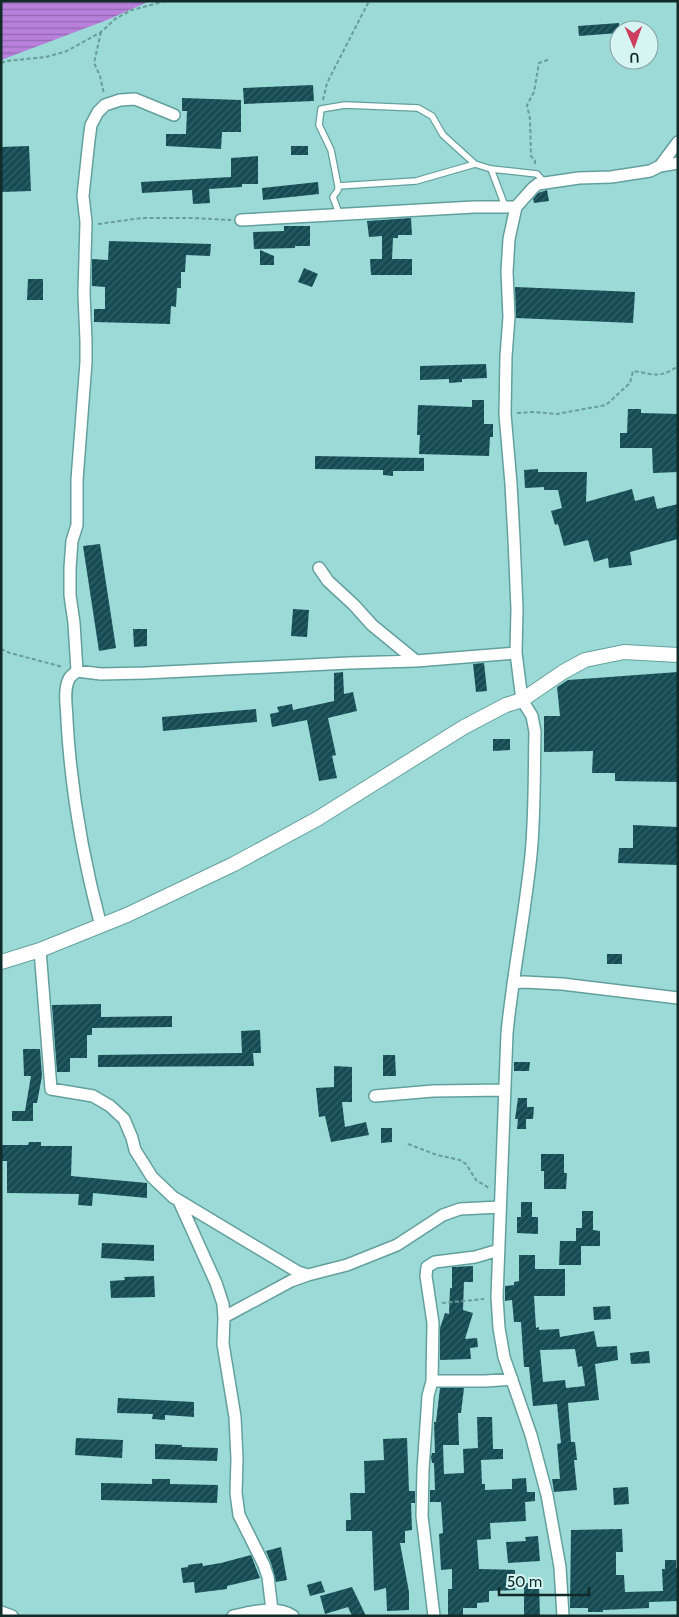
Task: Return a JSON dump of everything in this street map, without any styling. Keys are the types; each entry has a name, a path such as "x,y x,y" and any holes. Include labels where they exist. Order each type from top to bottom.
{"street":[{"path":"77,671 70,595 70,568 72,541 77,524 77,480 86,362 84,294 86,222 83,196 89,140 92,125 98,112 104,105 127,98 135,99 174,115"},
{"path":"660,166 678,142"},
{"path":"242,220 511,206 541,178 611,177 640,173 660,166 678,164"},
{"path":"511,206 507,272 508,317 504,414 514,539 516,653 522,700 532,716 535,732 533,828 525,903 507,1033 497,1298 502,1345 547,1495 560,1567 563,1616"},
{"path":"319,568 328,581 376,629 416,661"},
{"path":"1,962 40,950 101,926 191,886 270,846 464,727 506,705 522,700 563,672 585,660 624,652 678,655"},
{"path":"101,926 87,870 77,815 68,742 66,690 69,678 77,671 101,674 349,662 416,661 516,653"},
{"path":"40,950 51,1089 94,1096 110,1106 124,1119 135,1150 152,1177 173,1197 298,1272 308,1275"},
{"path":"513,984 530,982 562,984 678,998"},
{"path":"375,1096 433,1091 504,1090"},
{"path":"180,1201 216,1283 222,1304 224,1344 235,1416 236,1493 239,1515 264,1565 268,1577 272,1610"},
{"path":"224,1318 291,1281 347,1264 397,1245 443,1215 460,1209 500,1207"},
{"path":"434,1616 422,1516 423,1470 428,1396 432,1381 434,1323 426,1276 427,1269 431,1264 441,1260 475,1257 500,1250"},
{"path":"432,1381 512,1379"},
{"path":"233,1616 272,1610 288,1613 293,1616"},
{"path":"1,1612 12,1616"}],"lane":[{"path":"340,216 333,197 338,186 331,150 320,125 320,109 345,105 418,108 432,116 443,134 475,164 491,169 541,178"},
{"path":"338,186 416,181 475,164"},
{"path":"491,169 511,206"}],"path":[{"path":"1,63 67,51 101,32 115,19 132,10 166,1"},
{"path":"320,109 327,83 369,1"},
{"path":"101,32 94,63 104,91 104,105"},
{"path":"541,178 535,161 531,156 528,106 534,92 539,63 550,59"},
{"path":"86,222 101,224 142,218 242,220"},
{"path":"504,414 534,412 557,414 606,405 630,383 633,371 665,375 678,366"},
{"path":"1,649 77,671"},
{"path":"408,1144 437,1155 460,1160 466,1164 476,1180 486,1187 501,1191"},
{"path":"430,1304 497,1298"}],"shaded area":[{"path":"1,1 150,1 107,20 1,60"}],"building":[{"path":"609,24 609,34 579,36 578,26"},
{"path":"313,85 314,101 244,104 243,88"},
{"path":"182,98 241,100 241,132 222,132 221,149 166,146 166,134 186,134 187,111 182,111"},
{"path":"29,146 31,191 1,192 1,147"},
{"path":"291,146 308,146 308,155 291,155"},
{"path":"258,156 258,184 242,184 242,187 209,189 210,203 193,204 192,190 142,193 141,182 231,177 231,158"},
{"path":"318,182 319,194 263,200 262,188"},
{"path":"547,190 549,201 534,203 533,199 538,193"},
{"path":"411,218 412,235 398,235 398,238 393,238 392,259 412,259 412,275 371,275 370,259 382,259 382,236 369,237 367,221"},
{"path":"284,226 310,226 310,246 254,249 253,232 284,231"},
{"path":"109,241 211,244 210,256 186,255 185,272 181,272 181,288 177,288 176,307 171,306 170,324 94,322 94,309 105,309 105,287 92,286 92,259 108,260"},
{"path":"260,250 274,256 274,265 260,265"},
{"path":"304,268 318,274 312,287 298,282"},
{"path":"28,279 43,279 43,300 27,300"},
{"path":"515,287 635,292 633,323 516,318"},
{"path":"486,364 487,378 462,379 462,382 449,383 449,379 420,380 420,366"},
{"path":"472,400 484,400 484,424 493,424 493,437 490,437 489,456 419,454 420,435 417,435 418,405 472,407"},
{"path":"628,409 641,409 641,413 678,414 678,472 653,473 652,448 620,448 620,433 627,433"},
{"path":"315,456 424,458 424,471 393,471 393,476 383,475 383,470 315,469"},
{"path":"538,469 538,472 587,472 586,502 632,489 635,501 654,496 657,509 678,504 678,539 630,552 632,565 609,568 608,558 594,562 588,540 564,546 558,524 555,525 551,511 562,508 558,490 544,490 544,487 525,488 524,470"},
{"path":"100,544 116,648 99,651 83,546"},
{"path":"293,609 309,610 307,637 291,636"},
{"path":"133,629 147,629 147,646 134,647"},
{"path":"484,663 487,691 476,692 473,664"},
{"path":"343,672 344,694 353,692 357,711 328,718 336,755 332,756 337,778 319,781 307,720 272,727 270,714 279,712 277,707 292,704 293,710 334,701 334,673"},
{"path":"678,672 678,782 615,781 615,773 592,773 593,751 544,752 544,716 560,716 557,687 568,680"},
{"path":"256,709 257,722 163,731 162,717"},
{"path":"493,739 510,739 510,750 493,751"},
{"path":"633,825 678,827 678,865 618,863 619,848 633,848"},
{"path":"607,954 622,954 622,964 607,964"},
{"path":"101,1004 101,1017 172,1016 172,1027 92,1028 92,1035 87,1035 87,1058 70,1058 70,1072 57,1072 52,1005"},
{"path":"260,1030 261,1053 253,1053 254,1066 98,1067 98,1055 242,1053 241,1031"},
{"path":"23,1049 40,1049 42,1076 37,1103 33,1103 33,1121 12,1121 12,1111 25,1111 31,1076 24,1076"},
{"path":"383,1055 395,1055 396,1076 383,1076"},
{"path":"514,1062 530,1062 529,1071 514,1071"},
{"path":"334,1066 352,1067 352,1102 342,1102 345,1127 366,1122 369,1135 331,1142 325,1116 319,1117 316,1088 334,1087"},
{"path":"518,1098 527,1098 527,1107 534,1107 533,1119 526,1119 526,1129 517,1129 518,1119 515,1119"},
{"path":"381,1128 392,1128 392,1142 381,1143"},
{"path":"29,1142 41,1142 41,1146 72,1146 71,1176 147,1183 147,1198 93,1193 92,1206 78,1205 79,1194 7,1193 7,1161 1,1161 1,1145 28,1145"},
{"path":"541,1154 564,1154 564,1173 567,1173 566,1189 544,1189 544,1171 541,1171"},
{"path":"521,1202 532,1202 532,1217 538,1217 538,1234 517,1233 517,1217 521,1217"},
{"path":"582,1211 593,1211 593,1230 600,1231 600,1246 581,1246 581,1265 559,1265 560,1241 576,1241 576,1228 582,1228"},
{"path":"102,1243 154,1245 154,1261 101,1258"},
{"path":"519,1255 535,1255 535,1269 565,1269 565,1296 534,1296 536,1328 539,1327 539,1330 559,1329 560,1337 594,1331 597,1347 617,1346 618,1360 595,1364 599,1400 568,1403 571,1442 575,1442 577,1460 574,1460 577,1490 554,1492 552,1479 560,1479 557,1444 561,1443 557,1404 533,1406 529,1367 524,1367 521,1322 514,1322 512,1300 505,1301 505,1286 514,1285 514,1282 519,1281","holes":["575,1349 578,1367 582,1366 585,1386 566,1388 565,1380 543,1382 540,1350"]},
{"path":"473,1266 473,1282 464,1282 463,1310 473,1313 465,1339 477,1338 478,1347 470,1348 471,1359 440,1360 440,1328 445,1313 449,1314 452,1267"},
{"path":"154,1276 155,1297 111,1298 110,1281 125,1280 124,1277"},
{"path":"610,1306 611,1319 594,1320 593,1307"},
{"path":"649,1351 650,1363 631,1364 630,1353"},
{"path":"440,1388 464,1388 461,1413 458,1413 459,1445 443,1445 444,1474 464,1473 463,1449 478,1448 477,1417 492,1417 493,1449 503,1449 503,1459 481,1460 482,1484 485,1484 485,1490 512,1489 512,1479 526,1478 527,1492 535,1492 535,1501 525,1502 526,1521 490,1523 491,1539 477,1540 479,1569 515,1570 515,1590 489,1591 489,1602 477,1603 477,1608 463,1608 463,1616 448,1616 448,1589 452,1589 452,1569 441,1570 439,1534 443,1533 441,1502 430,1502 430,1490 435,1490 434,1463 432,1463 431,1457 432,1453 435,1453 434,1422 436,1422"},
{"path":"118,1398 194,1402 194,1417 165,1415 165,1420 152,1419 153,1414 117,1413"},
{"path":"76,1438 123,1440 122,1458 75,1455"},
{"path":"407,1438 409,1491 415,1491 415,1503 411,1503 412,1530 405,1531 405,1543 400,1543 409,1592 409,1610 387,1611 386,1588 374,1591 372,1531 346,1531 346,1520 351,1520 350,1493 365,1493 364,1461 384,1460 383,1439"},
{"path":"155,1444 218,1448 217,1461 155,1459"},
{"path":"152,1479 170,1479 170,1484 218,1485 217,1503 101,1500 101,1483 152,1484"},
{"path":"628,1487 629,1504 614,1505 613,1488"},
{"path":"622,1529 623,1552 616,1552 616,1575 624,1575 625,1592 663,1591 662,1569 665,1569 665,1560 676,1560 676,1568 678,1568 678,1601 649,1602 649,1608 603,1610 603,1612 588,1612 588,1608 570,1608 571,1530"},
{"path":"538,1536 540,1561 508,1563 506,1542 526,1541 525,1537"},
{"path":"281,1547 287,1580 276,1582 266,1551"},
{"path":"251,1555 260,1578 227,1586 227,1589 195,1593 194,1582 183,1583 181,1568 188,1567 188,1565 202,1563 203,1566"},
{"path":"321,1581 325,1592 310,1596 307,1585"},
{"path":"524,1583 539,1583 540,1616 524,1616"},
{"path":"352,1587 366,1616 352,1616 348,1607 325,1614 320,1596"}]}
